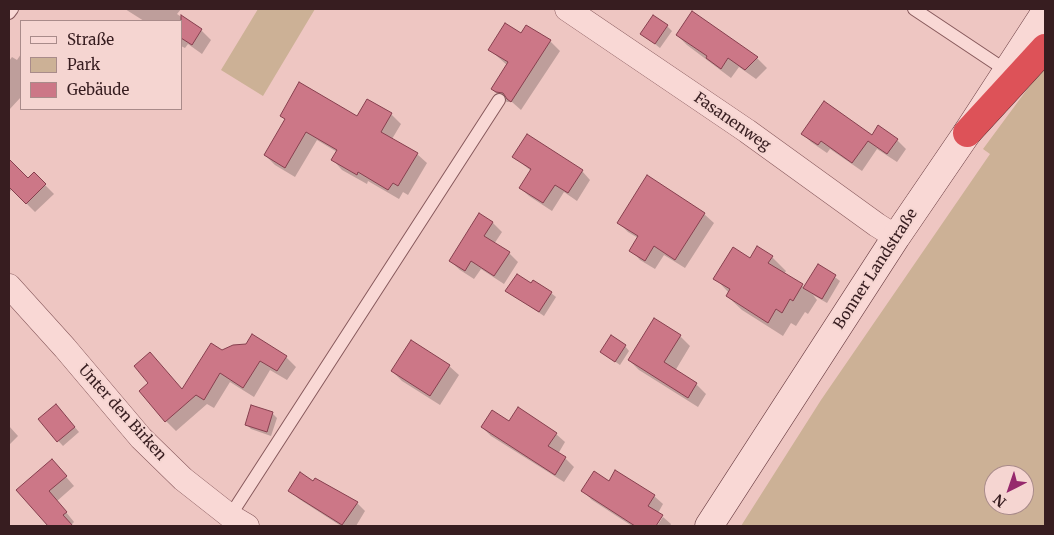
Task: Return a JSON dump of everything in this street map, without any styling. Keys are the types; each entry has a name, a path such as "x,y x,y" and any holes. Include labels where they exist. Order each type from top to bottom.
{"highway":[{"path":"967,132 1045,48"}],"main road":[{"name":"Bonner Landstraße","path":"709,526 896,237 1045,13"}],"street":[{"name":"Fasanenweg","path":"567,9 748,132 896,237"},
{"name":"Unter den Birken","path":"9,286 142,438 183,480 233,523"}],"lane":[{"path":"9,13 12,9"},
{"path":"914,9 1007,71"},
{"path":"233,523 499,100"}],"green space":[{"path":"258,9 315,9 263,96 221,70"},
{"path":"1045,65 1045,526 741,526 821,400 990,154 983,149"}],"building":[{"path":"692,11 758,57 745,70 728,58 721,69 706,58 707,56 676,35"},
{"path":"181,15 202,29 192,45 182,39"},
{"path":"653,15 668,25 655,44 640,34"},
{"path":"505,23 521,33 526,25 551,40 511,102 503,93 491,89 508,62 488,50"},
{"path":"299,82 357,116 367,99 392,113 381,132 418,153 398,186 393,183 388,190 358,172 357,175 331,160 337,150 306,132 285,168 264,155 285,119 280,116"},
{"path":"824,101 872,135 878,125 898,139 887,154 868,141 852,163 821,141 818,145 801,134"},
{"path":"527,134 583,170 568,193 555,185 543,203 519,188 531,169 512,157"},
{"path":"9,159 28,178 34,172 46,184 26,204 9,187"},
{"path":"647,175 705,213 675,260 654,246 645,261 629,251 638,236 617,223"},
{"path":"479,213 493,222 484,236 510,252 494,276 471,261 465,271 449,261"},
{"path":"757,246 773,256 768,263 803,284 793,301 790,299 782,313 776,309 768,323 726,296 730,289 713,279 733,247 750,258"},
{"path":"818,264 836,275 822,299 803,288"},
{"path":"517,274 531,283 533,280 552,292 539,312 505,291"},
{"path":"654,318 681,335 664,362 697,383 688,398 628,360"},
{"path":"252,334 287,356 277,371 260,361 243,388 220,373 204,400 196,395 165,422 139,391 148,383 134,366 150,352 182,389 211,343 222,350 233,345 246,344"},
{"path":"611,335 626,345 615,362 600,352"},
{"path":"411,340 450,365 430,396 391,371"},
{"path":"56,404 75,427 57,442 38,419"},
{"path":"251,405 273,412 267,432 245,425"},
{"path":"518,407 557,433 548,446 566,457 555,475 481,427 492,410 509,421"},
{"path":"52,459 67,476 49,491 67,512 63,515 73,526 48,526 16,490"},
{"path":"615,470 655,495 648,506 663,515 656,526 635,526 581,491 594,471 609,481"},
{"path":"300,472 313,481 315,478 358,502 342,525 288,491"}]}
